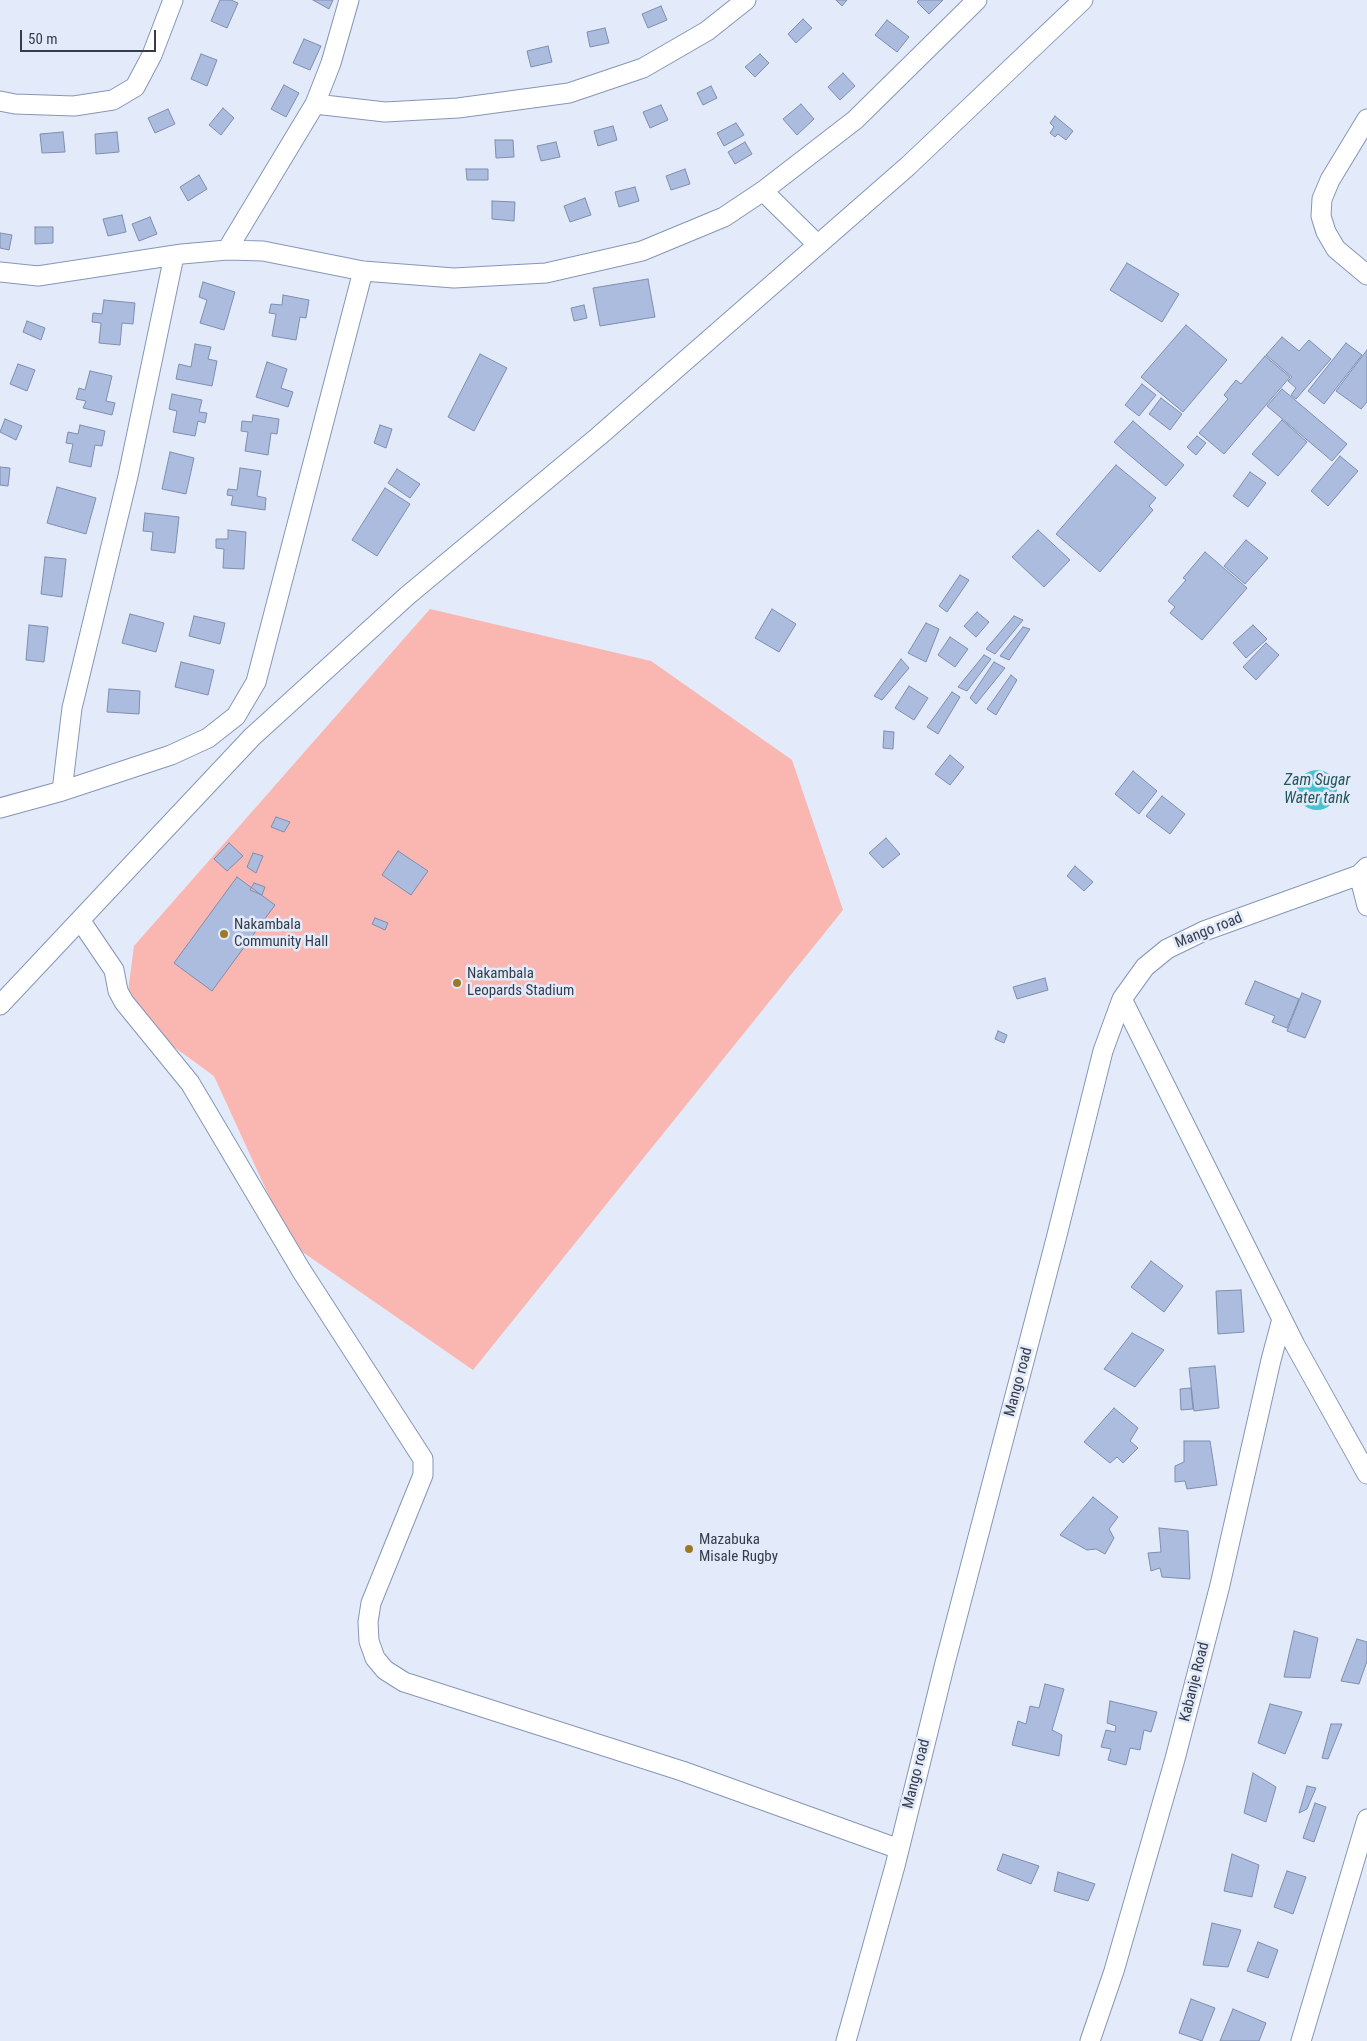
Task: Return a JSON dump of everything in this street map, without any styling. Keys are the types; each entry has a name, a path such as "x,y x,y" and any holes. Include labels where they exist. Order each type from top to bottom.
{"street":[{"path":"0,101 15,104 74,106 113,100 135,87 152,55 173,0"},
{"path":"226,250 316,104 331,63 349,0"},
{"path":"316,104 385,112 458,108 569,93 643,68 707,31 746,0"},
{"path":"1,278 38,276 226,250 263,251 363,271 454,278 546,273 642,251 724,217 763,191 855,120 977,0"},
{"path":"0,1005 252,737 407,596 599,436 908,166 1074,2"},
{"path":"1367,119 1330,180 1322,199 1321,216 1326,232 1336,249 1367,275"},
{"path":"763,191 818,245"},
{"path":"62,791 72,708 128,476 174,256"},
{"path":"0,808 62,791 171,755 208,738 236,716 256,682 363,271"},
{"path":"236,716 252,737"},
{"path":"1363,871 1367,906"},
{"name":"Mango road","path":"846,2041 899,1849 1103,1051 1122,999 1144,967 1167,948 1204,930 1363,871"},
{"path":"80,920 114,970 118,990 124,1002 190,1084 301,1270 423,1458 423,1475 371,1603 368,1622 369,1641 375,1658 385,1670 404,1682 682,1771 899,1849"},
{"path":"1122,999 1282,1319 1367,1474"},
{"name":"Kabanje Road","path":"1090,2041 1114,1971 1175,1759 1220,1585 1282,1319"},
{"path":"1301,2041 1367,1819"}],"shaded area":[{"name":"Nakambala Leopards Stadium","path":"430,609 651,661 792,760 843,910 473,1370 291,1244 214,1076 170,1044 128,992 134,946"}],"water":[{"name":"Zam Sugar Water tank","path":"1317,770 1331,776 1337,790 1331,804 1317,810 1303,804 1297,790 1303,776"}],"building":[{"path":"220,0 231,0 238,3 227,28 211,21"},
{"path":"313,0 333,0 329,9"},
{"path":"836,0 847,0 842,6"},
{"path":"919,0 943,0 929,14 917,2"},
{"path":"661,6 667,20 648,28 642,14"},
{"path":"803,19 812,28 796,43 788,34"},
{"path":"887,20 909,37 897,52 875,35"},
{"path":"605,28 609,43 590,47 587,32"},
{"path":"304,39 321,46 310,70 293,63"},
{"path":"548,46 552,62 531,67 527,51"},
{"path":"201,54 217,60 207,86 191,79"},
{"path":"760,54 769,63 755,77 745,67"},
{"path":"843,73 855,86 840,100 828,87"},
{"path":"284,85 299,93 286,117 271,109"},
{"path":"711,86 717,98 703,105 697,93"},
{"path":"801,104 814,119 797,135 783,119"},
{"path":"661,105 668,120 650,128 643,112"},
{"path":"223,108 234,118 221,135 209,125"},
{"path":"168,109 175,124 155,133 148,118"},
{"path":"1055,116 1073,131 1066,140 1058,134 1055,137 1050,133 1054,127 1050,123"},
{"path":"736,123 744,135 724,146 717,133"},
{"path":"613,126 617,140 598,146 594,131"},
{"path":"63,132 65,152 42,153 40,134"},
{"path":"117,132 119,152 96,154 95,134"},
{"path":"495,140 513,140 514,157 496,158"},
{"path":"556,142 560,157 541,161 537,146"},
{"path":"745,142 752,154 735,164 728,152"},
{"path":"466,169 488,169 488,180 467,180"},
{"path":"685,169 690,184 671,190 666,176"},
{"path":"199,175 207,189 188,201 180,187"},
{"path":"635,187 639,201 619,207 615,192"},
{"path":"585,198 591,215 570,222 564,206"},
{"path":"492,201 515,202 514,221 492,219"},
{"path":"122,215 126,232 108,236 103,219"},
{"path":"150,217 157,234 139,241 132,224"},
{"path":"35,227 53,227 53,243 35,244"},
{"path":"0,233 12,235 9,250 0,248"},
{"path":"1127,263 1179,294 1162,322 1110,290"},
{"path":"648,279 655,317 600,326 593,288"},
{"path":"203,282 235,292 224,330 200,323 207,300 199,297"},
{"path":"283,295 309,300 306,318 300,317 296,340 272,336 276,314 269,313 271,304 282,305"},
{"path":"104,300 135,303 133,324 122,323 120,345 99,343 101,323 92,322 93,313 102,314"},
{"path":"584,305 587,318 574,321 571,308"},
{"path":"27,321 45,328 41,340 23,332"},
{"path":"1186,325 1227,360 1183,412 1141,377"},
{"path":"1282,337 1299,351 1309,340 1331,359 1296,399 1291,395 1296,388 1288,381 1292,377 1266,355"},
{"path":"1346,343 1362,355 1324,404 1308,391"},
{"path":"195,344 211,347 208,359 217,361 212,386 176,379 179,364 191,367"},
{"path":"1367,350 1367,402 1361,409 1336,391"},
{"path":"480,354 507,368 474,431 448,417"},
{"path":"1265,356 1290,377 1224,454 1199,433 1228,399 1224,395 1236,380 1241,384"},
{"path":"267,362 287,369 281,388 293,392 288,407 256,397"},
{"path":"18,364 35,370 27,391 10,384"},
{"path":"90,371 112,376 106,401 115,403 112,415 83,408 86,401 76,399 79,388 85,390"},
{"path":"1142,384 1156,395 1139,416 1125,405"},
{"path":"1282,389 1347,444 1332,461 1267,406"},
{"path":"172,394 202,400 199,412 207,413 205,423 198,421 195,436 173,432 177,411 169,409"},
{"path":"1161,398 1182,414 1170,430 1149,414"},
{"path":"253,415 279,419 277,434 271,433 268,455 245,451 248,432 241,431 242,421 252,422"},
{"path":"5,419 22,426 16,440 0,432"},
{"path":"1282,420 1307,442 1278,476 1252,454"},
{"path":"1133,421 1184,465 1166,486 1114,442"},
{"path":"80,425 105,431 102,446 95,445 91,467 69,462 73,444 66,443 68,432 78,434"},
{"path":"380,425 392,429 386,448 374,443"},
{"path":"1197,436 1206,443 1196,455 1187,447"},
{"path":"170,452 194,458 186,494 162,489"},
{"path":"1340,456 1358,471 1328,506 1311,491"},
{"path":"1116,465 1156,498 1149,506 1153,510 1100,572 1056,534"},
{"path":"0,467 10,468 8,486 0,485"},
{"path":"240,468 261,471 257,496 266,498 265,510 231,505 233,496 227,495 228,489 237,490"},
{"path":"397,469 420,484 410,498 388,483"},
{"path":"1250,472 1266,483 1248,507 1233,496"},
{"path":"57,487 96,498 86,534 47,523"},
{"path":"385,488 410,504 377,556 352,540"},
{"path":"145,513 179,517 175,553 151,550 153,532 143,531"},
{"path":"228,530 246,532 244,569 223,568 224,549 216,548 216,539 228,539"},
{"path":"1038,530 1070,560 1044,587 1012,557"},
{"path":"1246,540 1268,558 1245,584 1224,566"},
{"path":"1205,552 1247,588 1202,640 1170,613 1175,607 1168,601 1186,580 1183,578"},
{"path":"45,557 66,559 62,597 41,594"},
{"path":"960,575 969,580 947,612 939,606"},
{"path":"772,609 796,624 779,652 755,638"},
{"path":"977,612 989,622 976,637 964,626"},
{"path":"130,614 164,623 156,652 122,643"},
{"path":"194,616 225,623 220,644 189,636"},
{"path":"1014,616 1023,620 995,654 986,649"},
{"path":"926,623 939,629 926,662 908,653"},
{"path":"29,625 48,627 44,662 26,660"},
{"path":"1253,625 1267,639 1246,658 1233,643"},
{"path":"1023,627 1030,629 1009,660 1000,656"},
{"path":"950,637 968,649 955,667 938,655"},
{"path":"1266,643 1279,655 1256,680 1243,667"},
{"path":"984,655 991,659 967,691 958,687"},
{"path":"901,659 909,668 882,700 874,696"},
{"path":"181,662 214,670 208,695 175,687"},
{"path":"994,662 1005,668 976,704 970,698"},
{"path":"1011,675 1017,680 996,715 987,709"},
{"path":"909,686 928,698 914,720 895,708"},
{"path":"109,689 140,691 139,714 107,712"},
{"path":"952,692 960,697 938,734 927,727"},
{"path":"884,731 894,732 893,749 883,748"},
{"path":"950,755 964,767 950,785 935,774"},
{"path":"1133,771 1157,791 1139,814 1115,794"},
{"path":"1162,796 1185,814 1170,834 1146,816"},
{"path":"276,817 290,822 284,832 271,827"},
{"path":"886,838 900,854 883,868 869,853"},
{"path":"229,843 243,856 227,871 214,859"},
{"path":"398,851 428,871 411,895 382,875"},
{"path":"253,853 263,856 256,873 247,867"},
{"path":"1075,866 1093,882 1084,891 1067,876"},
{"name":"Nakambala Community Hall","path":"237,877 275,905 212,991 174,963"},
{"path":"254,883 265,887 262,895 250,890"},
{"path":"375,918 388,923 385,930 372,924"},
{"path":"1045,978 1048,990 1017,999 1013,987"},
{"path":"1255,981 1299,999 1287,1028 1272,1022 1275,1016 1245,1004"},
{"path":"1302,993 1321,1001 1305,1038 1287,1031"},
{"path":"998,1031 1007,1035 1004,1043 995,1039"},
{"path":"1151,1261 1183,1286 1164,1312 1131,1287"},
{"path":"1241,1290 1244,1332 1218,1334 1216,1291"},
{"path":"1132,1333 1164,1350 1135,1387 1104,1369"},
{"path":"1215,1366 1219,1408 1194,1411 1189,1368"},
{"path":"1191,1388 1193,1409 1181,1410 1180,1389"},
{"path":"1114,1408 1138,1428 1130,1441 1138,1448 1123,1463 1117,1457 1110,1463 1084,1442"},
{"path":"1184,1441 1210,1441 1217,1485 1187,1489 1185,1481 1175,1482 1175,1466 1184,1462"},
{"path":"1093,1497 1118,1517 1109,1529 1114,1538 1105,1554 1096,1549 1087,1550 1060,1535"},
{"path":"1159,1528 1188,1531 1190,1579 1162,1577 1160,1568 1151,1571 1148,1553 1161,1552"},
{"path":"1294,1631 1318,1638 1310,1678 1284,1677"},
{"path":"1357,1639 1367,1642 1367,1661 1359,1684 1341,1681"},
{"path":"1045,1684 1064,1689 1052,1730 1062,1735 1059,1756 1012,1745 1018,1721 1026,1724 1030,1706 1039,1708"},
{"path":"1110,1701 1157,1712 1151,1732 1144,1730 1140,1750 1130,1748 1126,1765 1108,1760 1111,1749 1101,1747 1106,1730 1115,1732 1116,1726 1107,1723"},
{"path":"1270,1704 1302,1712 1285,1754 1258,1743"},
{"path":"1331,1724 1342,1724 1328,1759 1322,1758"},
{"path":"1253,1773 1276,1787 1266,1822 1244,1813"},
{"path":"1307,1786 1316,1788 1307,1809 1299,1813"},
{"path":"1315,1803 1326,1807 1314,1842 1303,1838"},
{"path":"1003,1854 1039,1866 1031,1884 997,1870"},
{"path":"1232,1854 1259,1865 1252,1897 1224,1891"},
{"path":"1287,1871 1306,1877 1293,1914 1274,1907"},
{"path":"1058,1872 1095,1884 1088,1901 1054,1891"},
{"path":"1212,1923 1241,1930 1228,1967 1203,1965"},
{"path":"1258,1942 1278,1950 1268,1978 1247,1971"},
{"path":"1191,1999 1215,2008 1202,2041 1179,2033"},
{"path":"1233,2009 1266,2023 1259,2041 1220,2041"}],"place":[{"name":"Nakambala Community Hall","path":"224,934"},
{"name":"Nakambala Leopards Stadium","path":"457,983"},
{"name":"Mazabuka Misale Rugby","path":"689,1549"}]}
